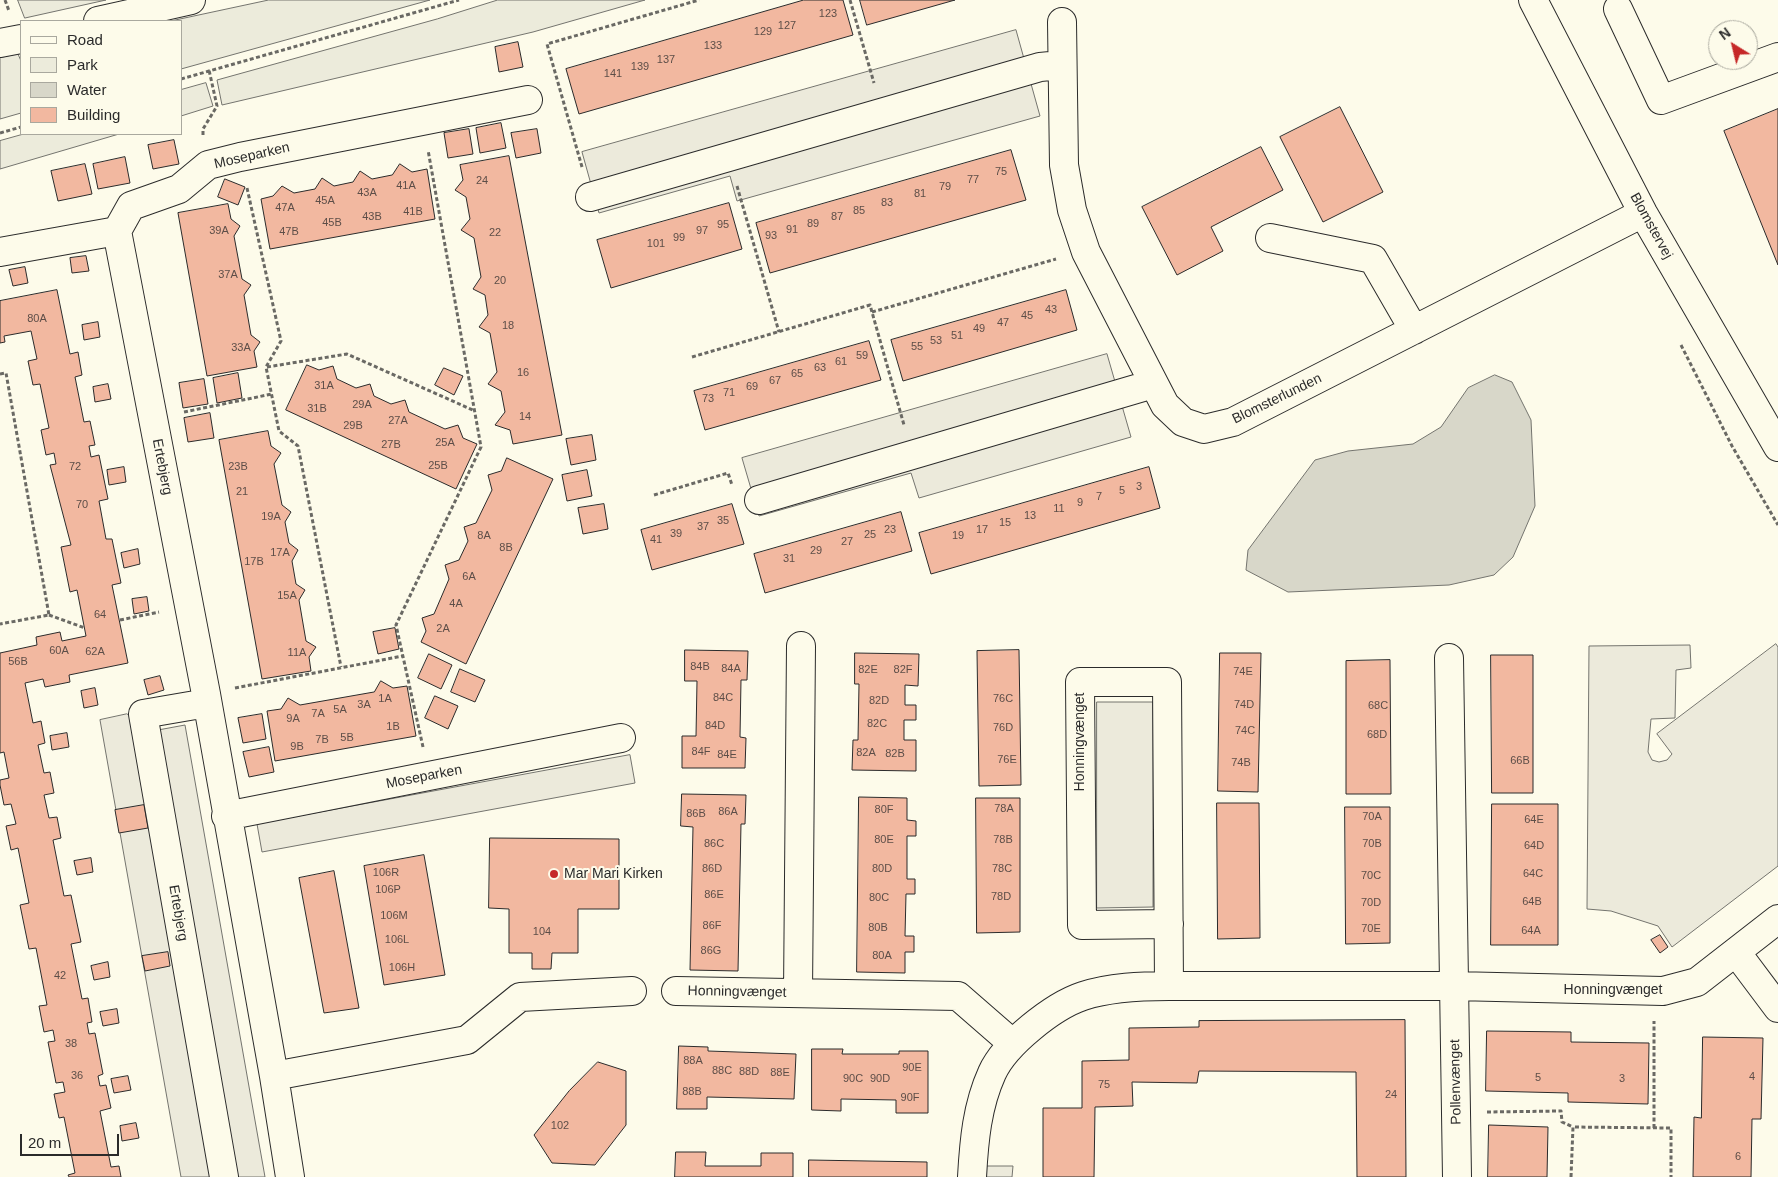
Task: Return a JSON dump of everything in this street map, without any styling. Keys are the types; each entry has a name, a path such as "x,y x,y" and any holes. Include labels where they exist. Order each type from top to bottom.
{"street":[{"path":"102,20 191,0"},
{"name":"Blomstervej","path":"1533,0 1643,213 1778,447"},
{"path":"1618,9 1661,100 1778,57"},
{"name":"Blomsterlunden","path":"1062,22 1061,65 1064,165 1072,210 1085,251 1165,406 1183,422 1204,429 1233,422 1643,213"},
{"path":"0,44 20,39"},
{"path":"590,196 1040,66 1061,65"},
{"name":"Moseparken","path":"117,231 131,206 179,189 208,165 528,100"},
{"path":"0,252 117,231"},
{"name":"Ertebjerg","path":"117,231 206,698 274,1076 290,1177"},
{"path":"1270,238 1373,259 1414,330"},
{"path":"759,500 1153,384"},
{"name":"Honningvænget","path":"798,993 801,646"},
{"path":"1450,658 1455,986"},
{"name":"Honningvænget","path":"1169,924 1082,925 1080,682 1167,682 1169,924 1169,986"},
{"name":"Ertebjerg","path":"206,698 143,714 224,1177"},
{"name":"Moseparken","path":"226,816 621,738"},
{"name":"Honningvænget","path":"972,1177 978,1117 992,1072 1012,1044 1046,1016 1082,996 1134,986 1455,986 1663,992 1697,982 1778,919"},
{"path":"1736,952 1778,1007"},
{"name":"Pollenvænget","path":"1455,986 1457,1177"},
{"path":"274,1076 467,1040 520,997 632,991"},
{"name":"Honningvænget","path":"676,991 958,996 1012,1044"}],"path":[{"path":"182,79 459,0"},
{"path":"590,196 547,44 699,0"},
{"path":"850,0 882,112"},
{"path":"208,165 202,129 217,106 209,70"},
{"path":"423,120 481,447 396,625 430,776"},
{"path":"0,133 20,127"},
{"path":"729,156 779,332"},
{"path":"240,157 281,341 266,367 279,431 298,446 341,668"},
{"path":"872,312 1085,251"},
{"path":"692,357 870,305 912,454"},
{"path":"266,367 347,354 475,411"},
{"path":"0,374 6,373 49,615"},
{"path":"153,418 272,394"},
{"path":"654,495 728,473 733,490 753,484 759,500"},
{"path":"120,620 189,606"},
{"path":"0,624 49,615 84,628"},
{"path":"206,698 404,656"},
{"path":"1654,992 1654,1128"},
{"path":"1456,1112 1561,1111 1562,1122 1573,1127 1671,1128 1671,1177"},
{"path":"1571,1177 1573,1127"}],"green space":[{"path":"18,0 106,0 25,18"},
{"path":"269,0 430,0 182,69 182,20 176,20"},
{"path":"498,0 645,0 533,32 222,105 217,80 437,19"},
{"path":"18,54 20,59 20,113 0,119 0,58"},
{"path":"206,83 213,106 182,116 182,90"},
{"path":"21,135 116,135 0,169 0,141"}],"shaded area":[{"path":"1016,30 1040,116 737,201 730,176 599,213 582,152"},
{"path":"1107,354 1131,437 919,498 911,473 759,516 742,458"},
{"path":"1776,644 1778,647 1778,866 1672,947 1658,926 1611,911 1587,909 1589,646 1690,645 1691,668 1676,670 1675,718 1651,719 1648,752 1652,760 1659,762 1667,760 1672,754 1657,734"},
{"path":"1097,702 1153,702 1153,907 1097,908"},
{"path":"127,714 158,730 185,725 265,1177 181,1177 100,720"},
{"path":"630,755 635,783 262,852 257,824"},
{"path":"987,1166 1013,1166 1012,1177 987,1177"}],"water":[{"path":"1495,375 1512,382 1531,420 1535,506 1513,557 1494,575 1449,585 1288,592 1246,570 1248,550 1315,460 1348,451 1413,444 1441,427 1468,388"}],"building":[{"path":"804,0 843,0 853,35 579,114 566,69"},
{"path":"860,0 955,0 867,25"},
{"path":"518,42 523,67 499,72 495,47"},
{"path":"1340,107 1383,192 1323,222 1280,137"},
{"path":"1778,109 1778,265 1724,131"},
{"path":"501,123 506,148 480,153 476,128"},
{"path":"469,129 473,154 448,158 444,133"},
{"path":"537,129 541,153 516,158 511,133"},
{"path":"174,140 179,164 153,169 148,145"},
{"path":"1261,147 1283,190 1211,227 1223,251 1177,275 1142,207"},
{"path":"1011,150 1026,200 770,273 756,223"},
{"path":"509,156 562,435 513,444 510,430 495,425 505,412 501,391 488,384 497,372 490,333 479,327 488,315 485,295 473,289 481,277 474,238 461,230 470,219 466,197 455,190 463,180 460,165"},
{"path":"125,157 130,183 98,189 93,164"},
{"path":"85,164 92,194 58,201 51,171"},
{"path":"400,164 412,172 427,169 435,219 270,249 261,199 273,196 282,186 294,193 315,189 322,178 334,186 353,182 360,171 372,179 392,175"},
{"path":"225,179 245,187 238,205 218,197"},
{"path":"729,203 742,249 611,288 597,240"},
{"path":"228,204 231,219 240,226 234,236 242,279 251,285 244,295 251,335 260,342 254,351 257,367 207,376 178,213"},
{"path":"86,256 89,271 72,273 70,258"},
{"path":"25,267 28,283 13,286 9,270"},
{"path":"57,290 70,354 78,352 82,375 75,377 84,422 90,421 95,445 89,446 91,457 99,455 108,499 99,501 106,539 112,539 121,583 112,585 128,663 69,675 70,682 45,687 43,679 25,683 33,723 41,721 45,743 38,745 44,773 50,772 54,793 44,795 49,818 57,817 61,838 53,840 64,896 71,895 81,942 71,944 82,999 88,998 92,1022 87,1023 89,1034 95,1033 103,1074 98,1076 100,1086 106,1085 111,1108 100,1111 111,1167 119,1166 121,1177 69,1177 68,1175 75,1173 64,1117 59,1118 54,1094 65,1092 63,1082 56,1083 48,1042 55,1041 53,1030 44,1032 39,1006 47,1005 36,948 29,949 20,905 29,903 18,848 11,850 6,826 16,824 11,804 4,805 0,785 0,780 9,778 4,752 0,753 0,653 37,645 36,637 60,632 62,641 86,636 77,590 70,592 61,547 71,545 50,465 56,464 54,453 46,455 41,430 49,428 40,384 33,385 28,361 37,359 31,331 4,336 5,342 0,343 0,301"},
{"path":"1066,290 1077,330 903,381 891,340"},
{"path":"98,322 100,337 84,340 82,325"},
{"path":"869,341 881,380 705,430 694,391"},
{"path":"307,365 319,370 333,366 337,379 356,388 370,384 374,396 391,404 405,400 409,412 445,429 458,425 463,438 477,444 456,489 286,410"},
{"path":"444,368 463,376 454,395 435,385"},
{"path":"238,373 242,398 217,403 213,378"},
{"path":"204,379 208,404 183,408 179,383"},
{"path":"108,384 111,399 95,402 93,387"},
{"path":"210,413 214,438 188,442 184,418"},
{"path":"268,431 271,446 281,453 274,464 282,505 291,512 285,522 289,543 298,550 292,561 296,584 305,590 299,600 306,641 316,647 309,657 311,671 262,679 219,440"},
{"path":"592,435 596,460 571,465 566,439"},
{"path":"507,458 553,479 466,664 421,642 426,631 422,618 434,614 449,579 445,565 459,560 468,541 464,527 476,523 492,490 488,475 501,471"},
{"path":"124,467 126,482 109,485 107,470"},
{"path":"1149,467 1160,508 931,574 919,533"},
{"path":"587,470 592,496 567,501 562,475"},
{"path":"604,504 608,529 583,534 578,508"},
{"path":"732,504 744,544 652,570 641,530"},
{"path":"901,512 912,551 765,593 754,554"},
{"path":"138,549 140,564 124,568 121,553"},
{"path":"147,597 149,611 134,614 132,599"},
{"path":"395,628 399,649 378,654 373,632"},
{"path":"685,650 748,651 747,680 741,680 740,737 746,738 745,768 682,768 682,736 696,736 697,681 685,681"},
{"path":"1019,650 1021,785 979,786 977,651"},
{"path":"855,653 919,654 918,686 905,685 905,705 916,705 916,720 904,720 904,740 916,740 916,771 852,770 853,740 858,740 859,684 855,684"},
{"path":"1220,653 1261,653 1258,792 1218,791"},
{"path":"429,654 452,665 441,689 418,678"},
{"path":"1491,655 1533,655 1533,793 1492,793"},
{"path":"1390,660 1391,794 1346,794 1346,661"},
{"path":"460,669 485,680 475,702 451,692"},
{"path":"160,676 164,690 148,695 144,680"},
{"path":"381,681 393,688 407,686 416,736 275,761 267,711 281,709 288,698 300,705 374,692"},
{"path":"95,688 98,705 84,708 81,691"},
{"path":"435,696 458,706 448,729 425,718"},
{"path":"262,714 266,739 243,743 238,718"},
{"path":"67,733 69,747 52,750 50,736"},
{"path":"269,747 274,772 249,777 243,752"},
{"path":"682,794 746,795 745,824 741,824 738,971 690,970 693,827 681,826"},
{"path":"859,797 907,798 907,820 916,821 916,836 907,836 907,879 915,879 915,894 906,894 905,936 914,936 914,952 905,952 905,973 857,972"},
{"path":"976,798 1020,798 1020,932 977,933"},
{"path":"1217,803 1259,803 1260,938 1218,939"},
{"path":"1492,804 1558,804 1558,945 1491,945"},
{"path":"144,805 148,828 119,833 115,810"},
{"path":"1345,807 1390,807 1390,943 1346,944"},
{"name":"Mar Mari Kirken","path":"490,838 619,839 619,909 578,909 578,953 552,953 551,969 532,969 532,953 509,953 509,909 489,908"},
{"path":"424,855 445,975 384,985 364,866"},
{"path":"91,858 93,872 77,875 74,861"},
{"path":"334,871 359,1008 324,1013 299,878"},
{"path":"1660,935 1668,947 1660,953 1651,940"},
{"path":"168,952 170,966 145,971 142,956"},
{"path":"108,962 110,977 94,980 91,966"},
{"path":"117,1009 119,1023 103,1026 100,1012"},
{"path":"1405,1020 1406,1177 1357,1177 1356,1072 1199,1071 1197,1083 1132,1082 1133,1106 1095,1107 1094,1177 1043,1177 1043,1108 1082,1108 1082,1061 1129,1060 1129,1028 1199,1027 1199,1021"},
{"path":"1487,1031 1571,1032 1571,1042 1649,1043 1648,1104 1568,1102 1568,1093 1486,1091"},
{"path":"1703,1037 1763,1038 1761,1119 1752,1119 1751,1177 1693,1177 1694,1117 1701,1118"},
{"path":"679,1046 708,1047 708,1051 796,1054 794,1099 707,1097 707,1109 677,1109"},
{"path":"812,1049 843,1049 842,1054 899,1054 899,1051 928,1051 928,1113 896,1113 896,1100 841,1099 841,1111 812,1110"},
{"path":"598,1062 626,1071 626,1125 595,1165 552,1163 534,1135 569,1091"},
{"path":"128,1076 131,1090 114,1093 111,1079"},
{"path":"136,1123 139,1138 122,1141 120,1126"},
{"path":"1489,1125 1548,1127 1547,1177 1488,1177"},
{"path":"676,1152 706,1152 705,1166 761,1166 761,1153 793,1153 793,1177 675,1177"},
{"path":"809,1160 927,1162 927,1177 809,1177"}],"place":[{"name":"Mar Mari Kirken","path":"554,874"}]}
